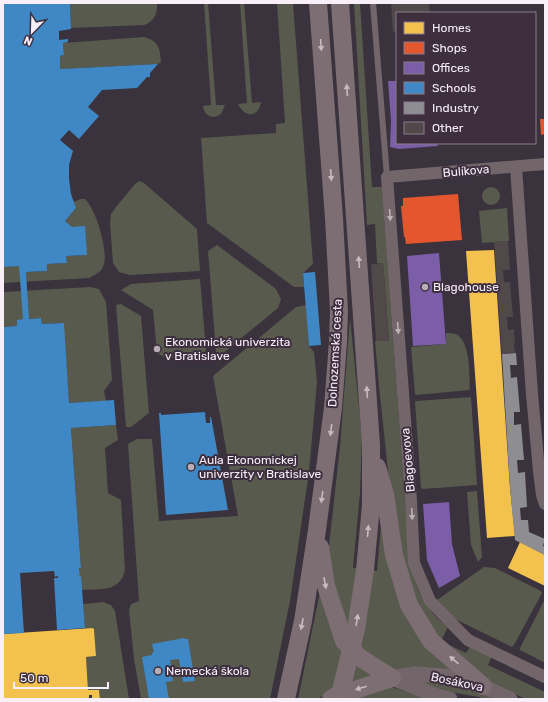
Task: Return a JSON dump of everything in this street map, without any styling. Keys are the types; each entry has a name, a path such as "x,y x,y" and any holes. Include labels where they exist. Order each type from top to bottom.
{"main road":[{"name":"Dolnozemská cesta","path":"286,699 303,621 317,530 333,408 338,342 339,311 334,211 318,3"},
{"name":"Dolnozemská cesta","path":"339,699 356,629 365,570 370,505 371,445 340,3"},
{"path":"371,445 385,494 394,555 409,605 431,641 483,686"},
{"path":"317,530 326,586 344,641 359,657 392,678"},
{"path":"331,699 336,696 392,678"}],"street":[{"name":"Bulíkova","path":"387,177 545,164"},
{"path":"516,167 534,409 542,495 545,504"},
{"name":"Blagoevova","path":"387,177 411,501 414,563 430,601 468,640 545,677"},
{"name":"Bosákova","path":"392,678 415,674 445,676 483,686 510,699"},
{"name":"Bosákova","path":"392,678 437,696 450,699"}],"lane":[{"path":"373,3 387,177"}],"green space":[{"path":"70,3 157,3 157,7 155,17 144,25 71,28"},
{"path":"204,3 208,3 216,105 225,105 221,114 215,117 207,115 203,106 211,105"},
{"path":"240,3 244,3 252,103 261,102 257,111 251,114 244,112 238,104 247,103"},
{"path":"277,3 293,3 313,264 303,273 304,287 294,287 207,223 201,138 276,133 276,124 285,123"},
{"path":"354,3 360,3 372,187 382,187 409,559 418,588 426,604 447,626 441,641 466,653 471,645 492,656 488,665 545,692 545,699 525,699 471,671 439,643 413,604 393,518 379,386 375,341 389,340 383,263 377,263 375,224 367,225"},
{"path":"144,37 153,41 158,46 161,62 158,64 60,69 60,56 64,55 63,43"},
{"path":"139,181 144,183 197,229 200,271 130,275 119,272 113,263 110,224 111,214"},
{"path":"487,187 495,187 500,192 498,203 495,205 487,205 482,200 482,192"},
{"path":"85,199 93,211 103,240 105,258 103,267 100,271 89,278 3,283 3,267 25,265 26,272 47,271 47,264 67,263 66,256 86,255 72,227 65,221 76,208 73,202"},
{"path":"507,208 509,241 482,243 479,211"},
{"path":"217,245 276,289 281,299 278,308 222,354 216,353 208,251"},
{"path":"200,279 206,350 201,356 166,358 157,353 153,310 121,290 131,284"},
{"path":"90,287 99,289 106,302 112,380 104,391 106,401 69,403 63,323 42,324 41,318 17,320 17,326 3,327 3,292"},
{"path":"121,304 141,316 149,413 131,427 126,427 116,305"},
{"path":"306,305 309,346 314,352 317,382 309,472 290,601 270,699 141,699 134,659 129,610 131,604 139,601 128,444 137,439 152,439 159,521 238,516 213,376 296,307"},
{"path":"350,318 362,437 360,493 353,568 377,571 383,502 394,575 462,674 395,672 365,654 343,630 327,564 340,447"},
{"path":"446,333 456,334 461,338 467,351 470,390 416,395 411,347 446,344"},
{"path":"471,397 477,485 421,488 415,402"},
{"path":"116,425 118,440 105,448 108,493 121,500 125,570 119,582 114,586 103,589 82,590 77,575 80,575 79,568 81,568 71,428"},
{"path":"477,491 482,557 478,562 471,545 467,492"},
{"path":"484,567 495,568 541,591 542,593 512,647 453,618 437,600"},
{"path":"320,592 373,676 340,686 317,699 298,699"},
{"path":"545,599 545,663 520,650 520,648"},
{"path":"103,602 111,605 115,611 129,699 100,699 99,690 88,690 86,657 96,656 94,629 85,628 83,604"},
{"path":"417,680 441,681 475,689 494,699 484,699 438,690"},
{"path":"389,686 427,699 347,699"}],"building: Homes":[{"path":"494,250 510,488 515,536 487,538 466,251"},
{"path":"520,542 545,555 545,586 508,568"},
{"path":"94,629 96,656 86,657 88,690 99,690 100,699 92,699 92,695 89,695 89,699 3,699 3,634"}],"building: Shops":[{"path":"540,119 545,119 545,134 541,135"},
{"path":"458,194 462,240 406,244 401,206 403,206 403,198"}],"building: Offices":[{"path":"388,81 396,81 396,144 437,144 438,146 399,149 390,147 391,121"},
{"name":"Blagohouse","path":"439,253 446,344 413,346 407,256"},
{"path":"449,502 452,544 460,576 439,588 427,560 423,504"}],"building: Schools":[{"path":"3,3 70,3 71,29 59,31 59,40 68,39 68,42 63,43 64,55 60,56 60,69 158,64 150,73 150,77 147,77 137,88 102,90 88,107 99,116 79,139 69,130 60,140 73,151 69,165 69,179 71,194 76,208 65,221 72,227 85,226 87,255 66,256 67,263 47,264 47,271 26,272 29,319 41,318 42,324 64,323 69,403 114,400 116,425 71,428 81,568 79,568 80,575 77,575 81,576 85,628 57,630 54,578 58,578 58,576 55,577 54,571 20,573 24,633 3,634 3,327 17,326 17,320 23,319 19,266 3,267"},
{"path":"315,272 321,345 309,346 303,273"},
{"name":"Aula Ekonomickej univerzity v Bratislave","path":"205,412 206,423 210,423 211,417 228,510 166,515 159,413 161,413 161,415"},
{"name":"Nemecká škola","path":"184,638 188,639 195,681 183,682 179,659 170,660 173,681 166,682 169,699 149,699 142,657 152,655 154,652 152,644"}],"building: Industry":[{"path":"516,353 517,365 510,365 511,378 517,377 520,412 514,412 514,425 521,424 524,460 517,460 518,473 525,472 527,507 520,508 521,520 528,520 529,532 545,539 543,546 545,547 545,555 515,540 510,488 502,354"}],"building: Other":[{"path":"391,3 429,3 430,12 396,12 396,31 393,32"},
{"path":"508,241 510,270 503,270 504,282 510,282 513,317 507,317 508,330 514,329 515,353 502,354 494,242"},
{"path":"383,263 389,341 376,341 371,264"}],"place":[{"name":"Blagohouse","path":"425,287"},
{"name":"Ekonomická univerzita v Bratislave","path":"157,349"},
{"name":"Aula Ekonomickej univerzity v Bratislave","path":"191,467"},
{"name":"Nemecká škola","path":"158,671"}]}
